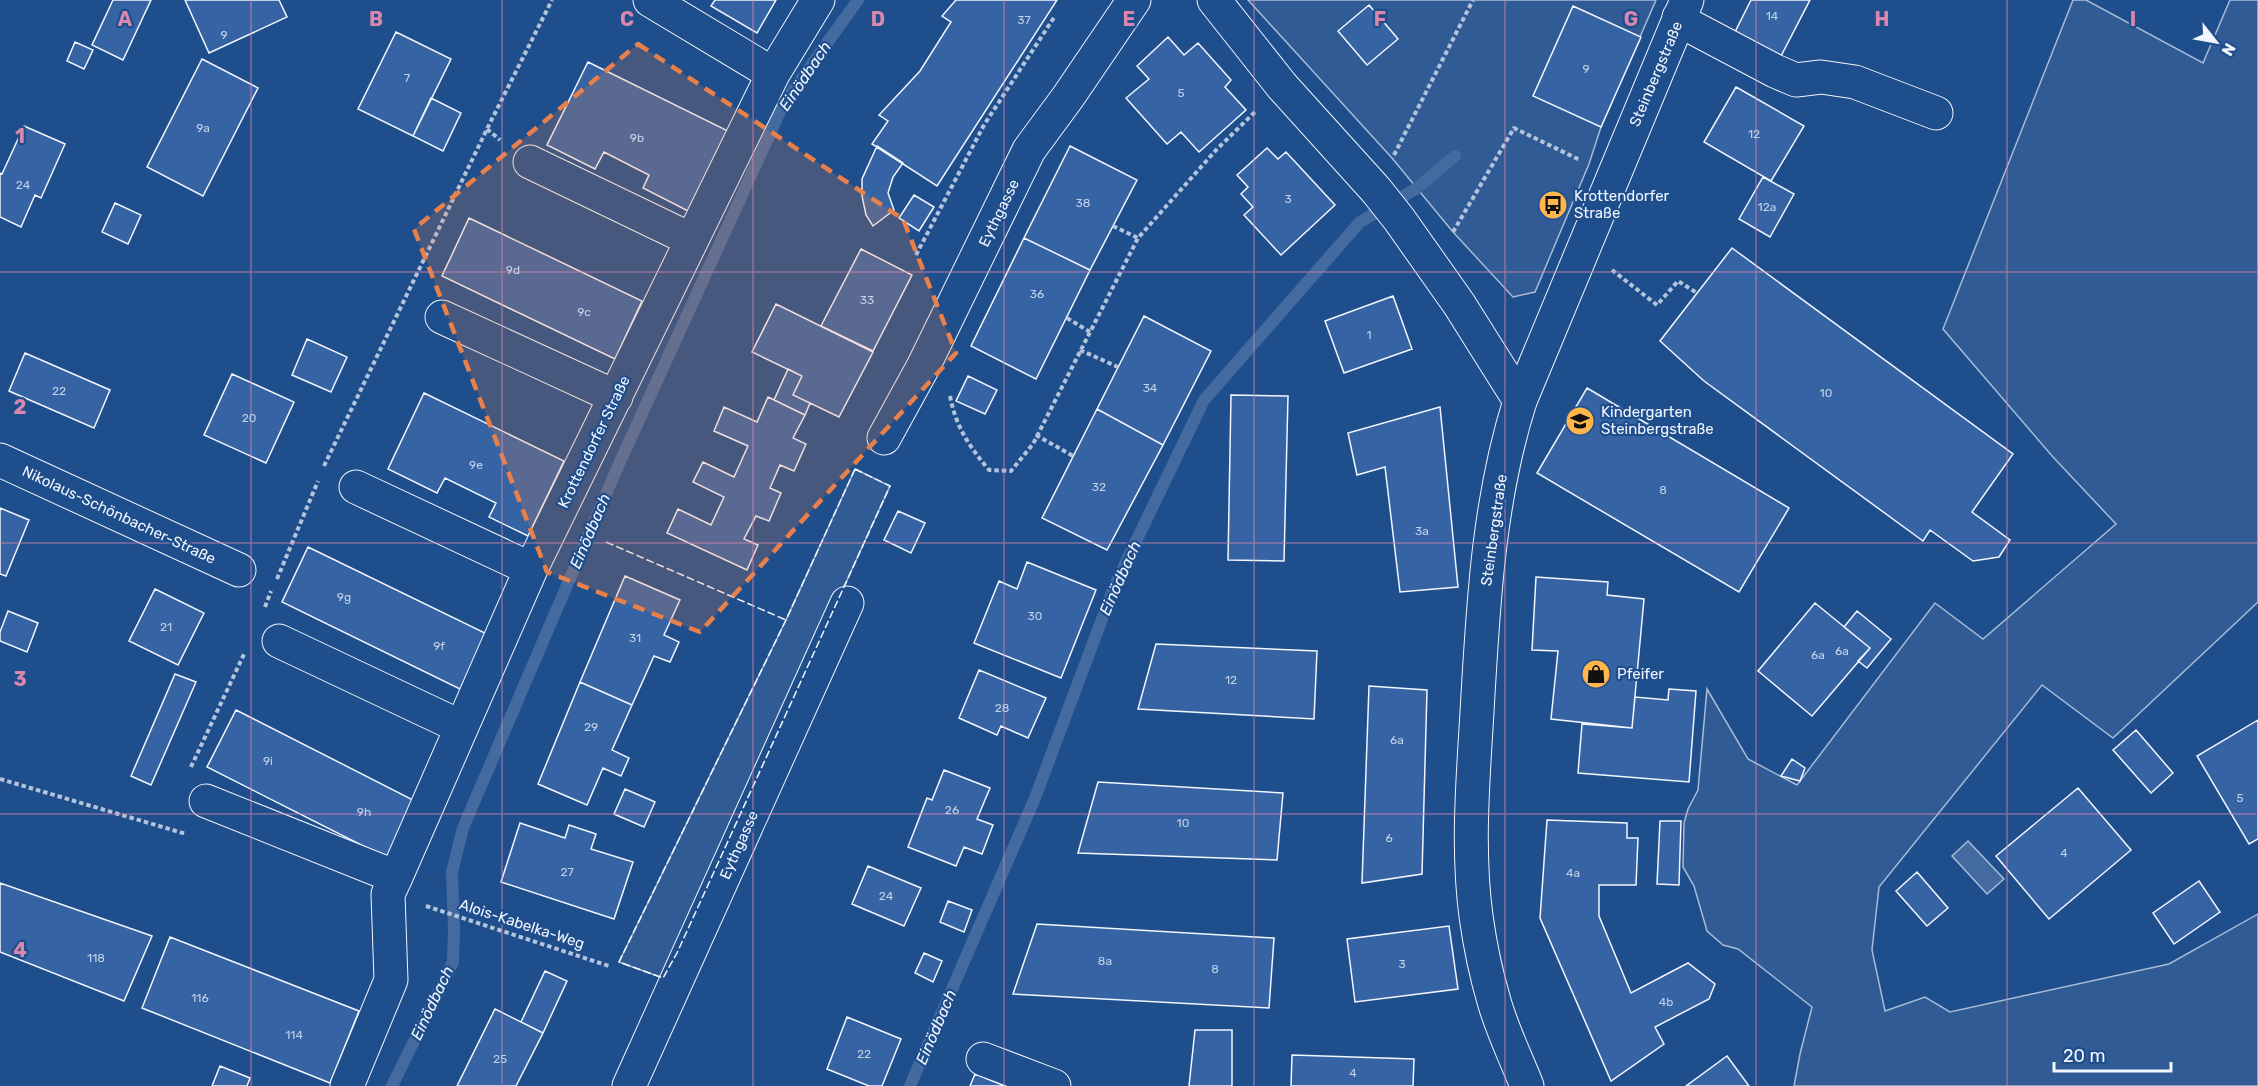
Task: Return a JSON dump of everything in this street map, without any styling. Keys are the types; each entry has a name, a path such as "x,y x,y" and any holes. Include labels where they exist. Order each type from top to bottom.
{"street":[{"path":"650,0 773,74"},
{"name":"Krottendorfer Straße","path":"392,885 531,569 773,74 818,0"},
{"name":"Eythgasse","path":"884,438 923,368 1029,150 1134,0"},
{"path":"1214,0 1282,86 1376,190 1399,219 1460,304 1520,401"},
{"path":"1683,9 1690,26 1796,80 1821,77 1855,82 1936,113"},
{"name":"Steinbergstraße","path":"1527,1086 1494,1002 1483,952 1474,892 1472,823 1485,580 1490,538 1504,461 1520,401 1683,9"},
{"path":"530,162 692,240"},
{"path":"442,317 616,397"},
{"name":"Nikolaus-Schönbacher-Straße","path":"0,460 239,570"},
{"path":"356,487 531,569"},
{"name":"Eythgasse","path":"629,1086 847,603"},
{"path":"270,628 461,727"},
{"path":"206,801 392,885 392,980 347,1086"},
{"path":"983,1059 1054,1086"}],"path":[{"path":"323,468 472,159 552,0"},
{"path":"1376,190 1473,0"},
{"path":"916,255 984,125 1055,16"},
{"path":"923,368 949,390 954,418 971,449 989,470 1011,471 1033,444 1138,238 1217,149 1258,109"},
{"path":"1431,266 1514,128 1613,176"},
{"path":"1113,226 1138,238"},
{"path":"1610,268 1657,305 1678,281 1697,293"},
{"path":"1066,318 1090,332"},
{"path":"1080,350 1118,367"},
{"path":"1036,435 1073,456"},
{"path":"270,628 319,479"},
{"path":"206,801 180,790 247,647"},
{"name":"Alois-Kabelka-Weg","path":"428,906 609,966"}],"highlighted area":[{"path":"638,44 903,219 956,353 700,632 547,572 414,229"}],"shaded area":[{"path":"1248,0 1656,0 1601,127 1589,164 1535,292 1513,297 1453,232 1392,158"},
{"path":"2073,0 2086,0 2203,63 2230,0 2258,0 2258,602 2113,738 2042,685 1879,887 1872,950 1885,1011 1925,997 1950,1012 2169,964 2258,914 2258,1086 1794,1086 1812,1007 1738,949 1723,945 1707,931 1694,886 1683,867 1684,823 1698,790 1707,689 1748,759 1797,785 1935,603 1983,639 2116,524 2053,457 1943,329"},
{"path":"855,469 890,486 677,953 663,978 619,962 786,620"},
{"path":"1968,841 2004,879 1987,894 1952,856"}],"building":[{"path":"113,0 151,0 123,60 92,45"},
{"path":"185,0 279,0 287,17 209,53"},
{"path":"715,0 776,0 757,33 711,6"},
{"path":"956,0 1057,0 937,186 872,144 888,121 879,115 920,71 951,22 942,16"},
{"path":"1751,0 1810,0 1781,56 1735,32"},
{"path":"1369,5 1398,39 1367,65 1338,31"},
{"path":"1573,6 1641,37 1601,127 1533,96"},
{"path":"396,32 451,59 413,136 358,109"},
{"path":"1168,37 1184,55 1198,43 1231,80 1225,87 1246,110 1199,152 1181,132 1167,144 1126,98 1149,79 1137,66"},
{"path":"75,42 93,50 84,69 67,61"},
{"path":"202,59 258,88 203,196 147,167"},
{"path":"588,62 728,131 688,211 643,188 649,175 604,152 595,169 547,145"},
{"path":"1736,87 1804,126 1771,181 1704,142"},
{"path":"431,98 461,113 443,151 413,136"},
{"path":"24,126 65,144 41,198 35,195 21,227 0,217 0,173 2,174"},
{"path":"877,146 903,163 893,177 888,193 894,210 873,226 866,215 862,196 862,179"},
{"path":"1070,146 1137,180 1090,270 1024,238"},
{"path":"1267,148 1278,159 1286,152 1335,205 1281,255 1244,215 1253,207 1241,194 1248,187 1237,175"},
{"path":"1763,177 1794,194 1770,237 1739,219"},
{"path":"914,195 934,207 919,231 899,218"},
{"path":"115,203 141,215 128,244 102,232"},
{"path":"469,218 642,301 615,359 442,276"},
{"path":"1024,238 1090,270 1036,379 971,346"},
{"path":"1732,248 2013,454 1972,512 2010,540 1999,557 1973,561 1930,530 1923,541 1704,381 1660,341"},
{"path":"861,249 912,275 873,351 821,326"},
{"path":"1393,296 1412,349 1344,373 1325,321"},
{"path":"776,304 873,352 839,417 793,395 802,376 752,352"},
{"path":"1144,316 1211,351 1163,445 1097,409"},
{"path":"307,339 347,357 331,392 292,375"},
{"path":"25,353 110,390 94,428 9,391"},
{"path":"788,369 802,376 793,395 810,403 805,415 774,400"},
{"path":"232,374 294,402 266,463 204,435"},
{"path":"968,376 997,390 985,414 956,401"},
{"path":"1587,388 1789,508 1739,592 1537,473"},
{"path":"424,393 564,461 528,536 489,517 496,503 445,478 437,493 388,469"},
{"path":"1231,395 1288,396 1284,561 1228,560"},
{"path":"768,397 805,415 793,438 806,444 794,471 780,465 770,488 781,493 769,521 756,516 744,539 758,545 747,570 667,533 678,509 711,525 724,497 693,482 703,462 734,477 748,446 714,431 724,407 757,422"},
{"path":"1440,407 1458,587 1400,592 1385,467 1357,475 1348,433"},
{"path":"1097,409 1163,445 1107,550 1042,518"},
{"path":"0,508 29,520 6,576 0,574"},
{"path":"898,511 925,523 911,553 884,540"},
{"path":"308,547 487,634 460,689 282,602"},
{"path":"1027,562 1096,590 1061,678 974,643 999,581 1017,589"},
{"path":"625,576 680,600 664,635 679,642 670,662 654,656 632,705 580,682"},
{"name":"Pfeifer","path":"1536,577 1608,582 1607,595 1644,599 1632,728 1551,719 1558,651 1532,650"},
{"path":"155,589 204,613 178,665 129,641"},
{"path":"1815,603 1870,648 1812,716 1758,671"},
{"path":"8,611 38,623 27,652 0,641 0,632"},
{"path":"1857,611 1891,639 1867,668 1858,661 1870,648 1844,627"},
{"path":"1156,644 1317,651 1314,719 1138,709"},
{"path":"979,670 1046,698 1028,738 1001,726 997,735 959,718"},
{"path":"175,674 196,682 151,785 131,776"},
{"path":"580,682 632,705 612,750 629,758 621,776 603,768 587,805 538,784"},
{"path":"1369,686 1427,690 1422,874 1362,883"},
{"path":"1669,689 1696,691 1689,782 1578,773 1582,724 1632,728 1635,697 1668,700"},
{"path":"236,710 415,801 387,858 207,767"},
{"path":"2258,720 2258,839 2249,844 2197,756"},
{"path":"2136,730 2173,773 2151,793 2113,750"},
{"path":"1792,759 1805,768 1800,781 1781,776"},
{"path":"944,770 990,788 977,819 993,825 982,854 964,847 956,866 908,847 927,798 932,800"},
{"path":"1098,782 1283,793 1277,860 1078,853"},
{"path":"2078,788 2131,850 2049,919 1996,856"},
{"path":"625,789 655,802 644,827 614,814"},
{"path":"1547,820 1627,823 1627,838 1638,838 1636,885 1599,885 1599,916 1631,993 1688,963 1715,984 1709,999 1655,1027 1664,1044 1611,1081 1540,918"},
{"path":"1660,821 1681,821 1679,885 1657,884"},
{"path":"520,823 565,838 569,825 596,834 591,849 633,862 614,919 501,882"},
{"path":"868,866 921,888 904,926 852,904"},
{"path":"1917,872 1948,908 1927,926 1896,891"},
{"path":"2199,881 2220,912 2174,944 2153,913"},
{"path":"0,883 152,936 124,1001 0,952"},
{"path":"948,901 972,910 964,932 940,922"},
{"path":"1037,924 1274,938 1269,1008 1013,994"},
{"path":"1449,926 1458,989 1355,1002 1347,939"},
{"path":"170,937 359,1011 330,1083 142,1008"},
{"path":"924,953 942,961 933,982 915,973"},
{"path":"545,971 567,981 543,1033 521,1022"},
{"path":"495,1009 543,1033 516,1086 457,1086"},
{"path":"847,1017 901,1039 882,1086 869,1086 827,1069"},
{"path":"1195,1030 1232,1030 1232,1086 1189,1086"},
{"path":"1292,1055 1414,1059 1413,1086 1291,1086"},
{"path":"1727,1056 1749,1086 1686,1086"},
{"path":"220,1066 250,1078 247,1086 212,1086"},
{"path":"975,1074 1005,1086 970,1086"}],"waterway":[{"name":"Einödbach","path":"392,1086 453,962 452,872 463,828 619,464 784,103 858,0"},
{"name":"Einödbach","path":"910,1086 1035,798 1114,587 1204,400 1360,222 1417,188 1455,156"}],"fence":[{"path":"855,469 890,486 677,953 663,978 619,962 786,620 855,469"},
{"path":"606,542 786,620"}],"place":[{"name":"Krottendorfer Straße","path":"1553,205"},
{"name":"Kindergarten Steinbergstraße","path":"1580,421"},
{"name":"Pfeifer","path":"1596,674"}]}
